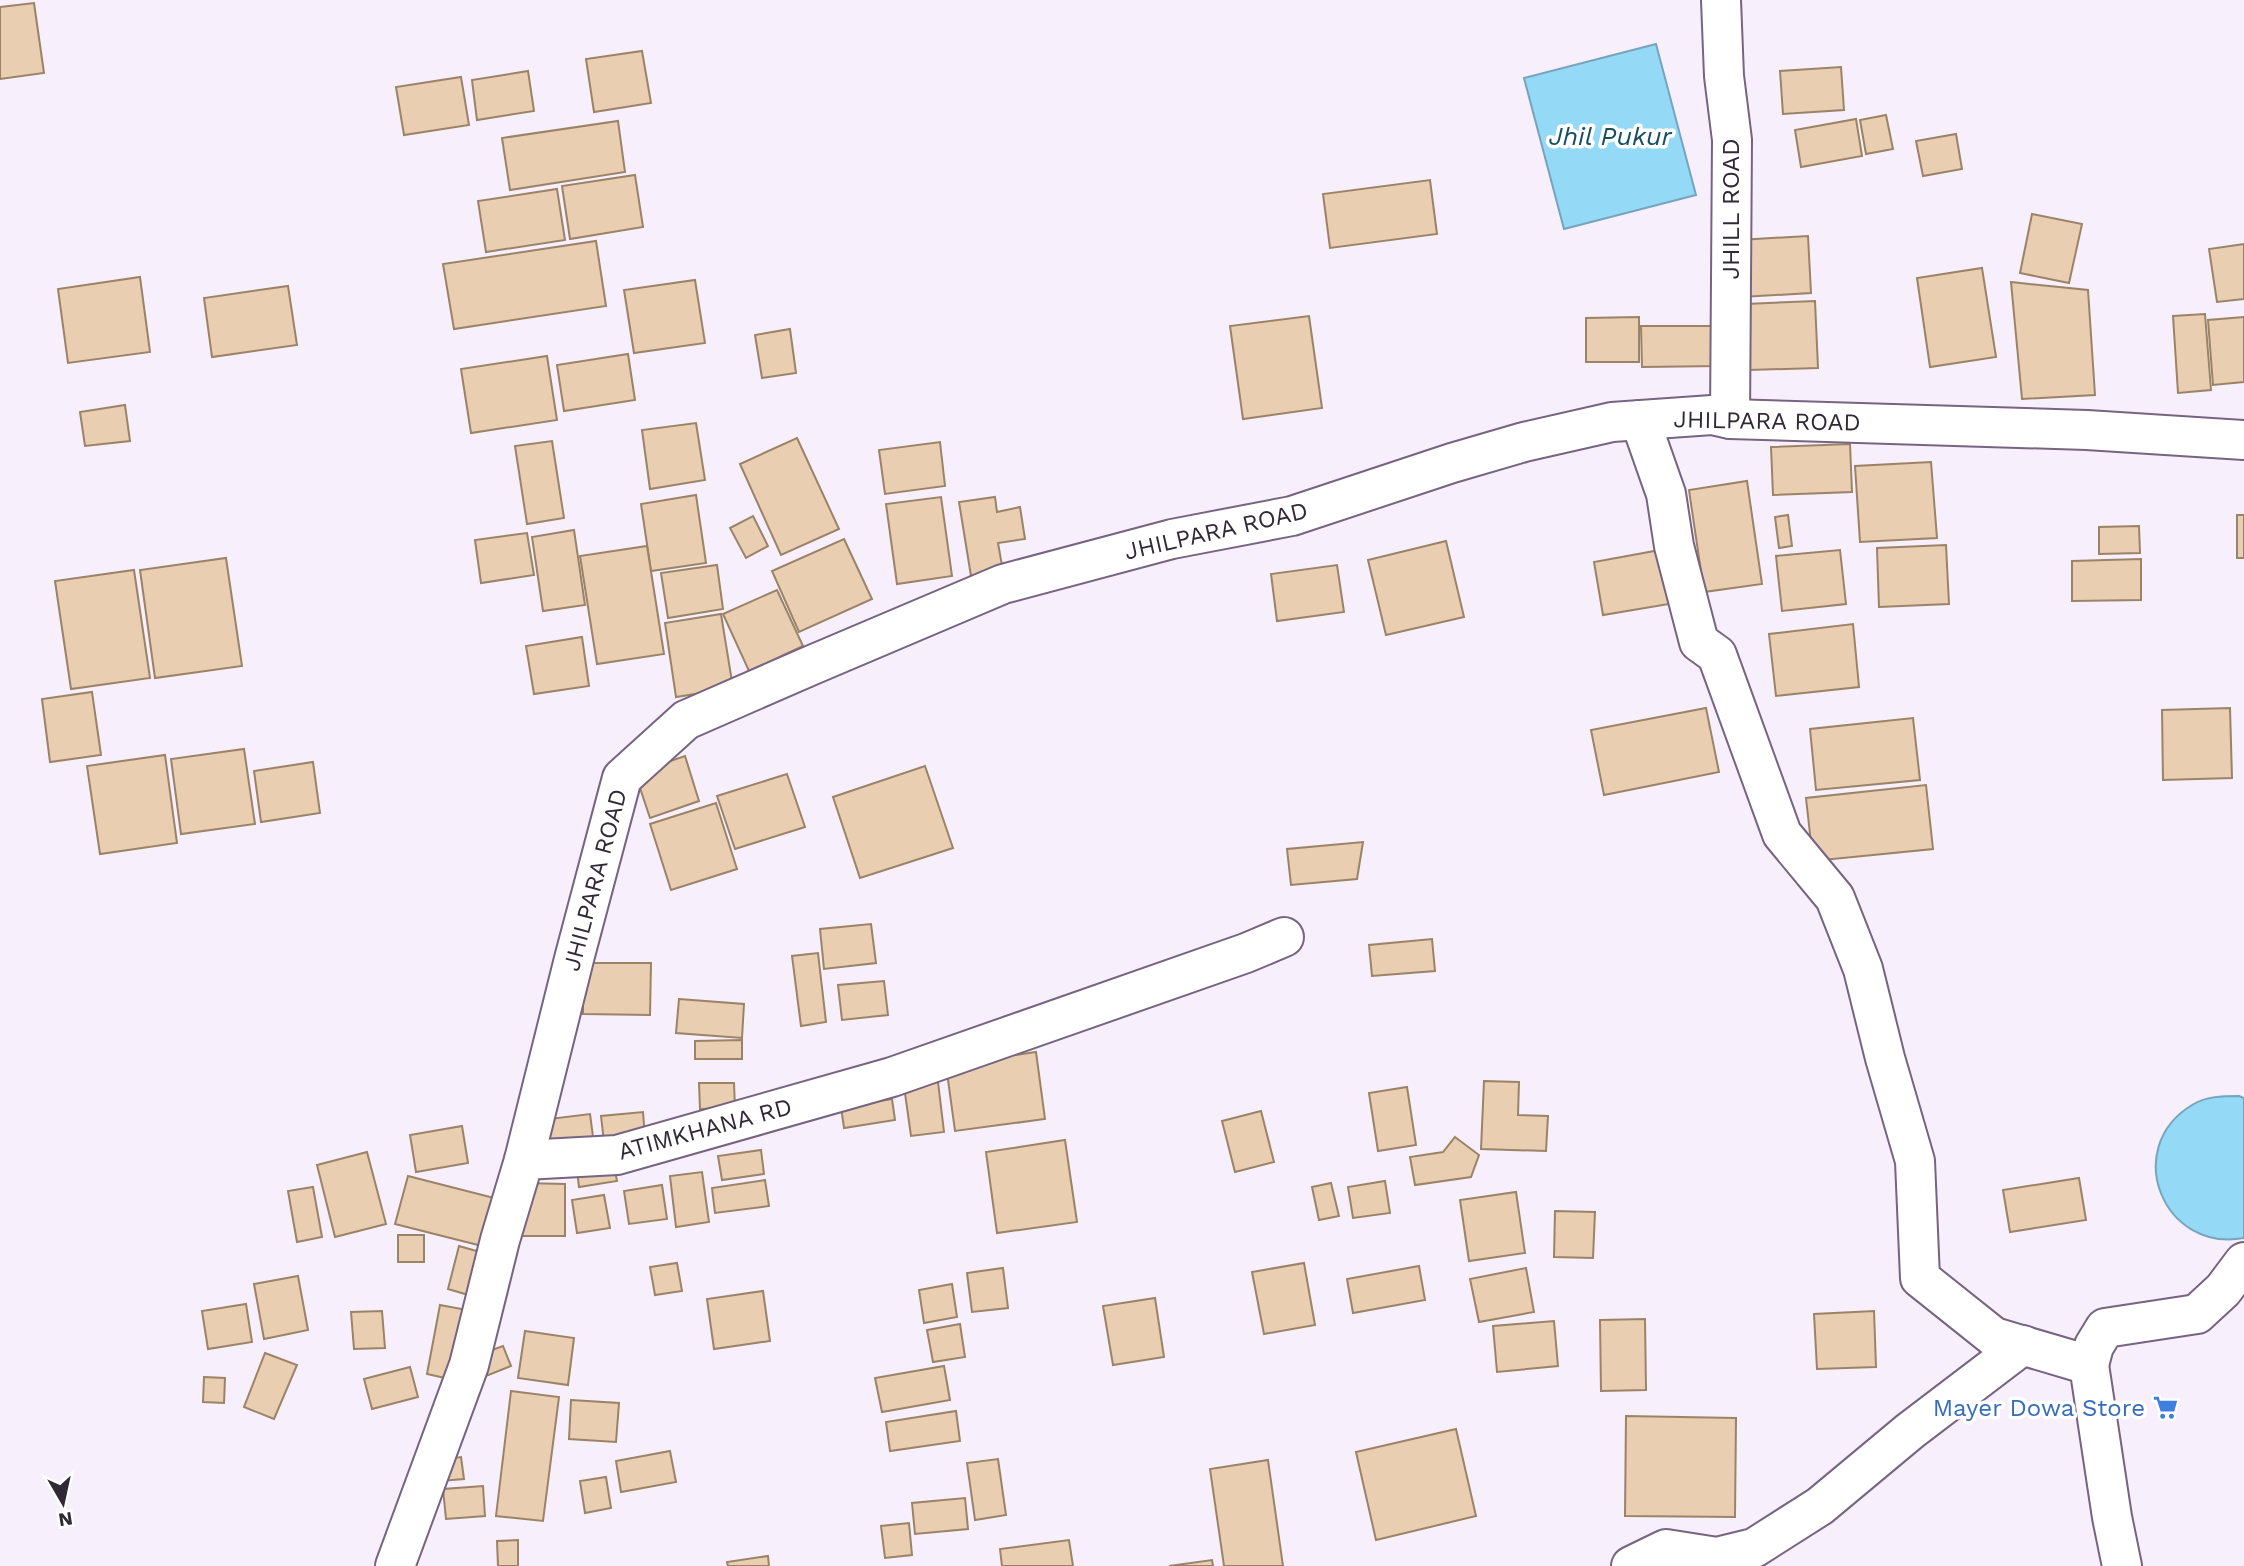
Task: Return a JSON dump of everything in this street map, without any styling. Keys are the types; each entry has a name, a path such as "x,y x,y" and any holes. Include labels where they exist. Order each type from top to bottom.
{"street":[{"name":"JHILL ROAD","path":"1721,0 1724,76 1732,140 1730,419"},
{"name":"JHILPARA ROAD","path":"524,1160 622,778 686,720 1003,584 1172,539 1292,516 1524,442 1612,422 1712,415 1730,419 2087,430 2244,440"},
{"path":"1640,420 1666,494 1674,546 1699,642 1717,655 1782,834 1835,898 1863,969 1915,1161 1920,1278 1994,1337 2089,1365"},
{"name":"ATIMKHANA RD","path":"524,1160 617,1155 892,1077 1233,958 1284,937"},
{"path":"1846,971 1903,1164 1909,1278"},
{"path":"395,1566 469,1365 500,1240 524,1160"},
{"path":"2122,1566 2089,1365 2094,1346 2105,1328 2197,1314 2223,1290 2244,1262"},
{"path":"1631,1566 1666,1549 1717,1557 1754,1548 1820,1506 1910,1431 2023,1345"}],"water":[{"name":"Jhil Pukur","path":"1656,44 1696,195 1564,229 1524,78"},
{"path":"2209,1098 2244,1098 2244,1238 2216,1238 2192,1230 2173,1214 2161,1193 2156,1170 2159,1146 2171,1124 2192,1105"}],"building":[{"path":"34,3 44,73 0,79 0,7"},
{"path":"642,51 651,103 594,112 586,59"},
{"path":"1841,67 1844,110 1783,114 1780,71"},
{"path":"528,71 534,111 477,120 472,80"},
{"path":"461,77 469,125 404,135 396,87"},
{"path":"1886,115 1893,149 1866,154 1860,120"},
{"path":"1856,119 1862,156 1801,167 1795,130"},
{"path":"618,121 625,172 510,190 502,138"},
{"path":"1956,134 1962,169 1923,176 1916,141"},
{"path":"635,175 643,227 570,239 562,186"},
{"path":"1430,180 1437,234 1330,248 1323,194"},
{"path":"557,189 565,240 486,252 478,201"},
{"path":"2032,214 2082,224 2069,283 2020,273"},
{"path":"1808,236 1811,293 1741,297 1739,240"},
{"path":"596,241 606,306 454,329 443,264"},
{"path":"2244,244 2244,299 2217,302 2209,249"},
{"path":"1982,268 1996,357 1930,367 1917,278"},
{"path":"140,277 150,352 68,363 58,289"},
{"path":"695,280 705,343 634,353 624,290"},
{"path":"2011,282 2088,290 2095,395 2022,399"},
{"path":"288,286 297,345 212,357 204,298"},
{"path":"1815,301 1818,368 1749,370 1746,304"},
{"path":"2205,314 2211,390 2178,393 2173,316"},
{"path":"1309,316 1322,408 1243,419 1230,326"},
{"path":"1639,317 1639,362 1586,362 1586,318"},
{"path":"2244,317 2244,382 2213,385 2208,320"},
{"path":"1641,326 1720,326 1720,366 1642,367"},
{"path":"790,329 796,373 762,378 755,335"},
{"path":"628,354 635,400 564,411 557,365"},
{"path":"547,356 557,420 471,433 461,369"},
{"path":"125,405 130,441 85,446 80,412"},
{"path":"696,423 705,480 650,489 642,430"},
{"path":"797,438 839,529 781,555 740,464"},
{"path":"552,441 564,518 527,524 515,446"},
{"path":"940,442 945,486 885,494 879,450"},
{"path":"1850,444 1852,492 1773,495 1771,447"},
{"path":"1931,462 1937,538 1860,542 1855,466"},
{"path":"1747,481 1762,584 1704,592 1689,490"},
{"path":"696,495 706,563 651,571 641,504"},
{"path":"941,497 952,576 897,584 886,504"},
{"path":"995,497 997,512 1020,507 1025,539 998,543 1003,571 971,576 959,502"},
{"path":"1788,515 1792,546 1779,548 1775,517"},
{"path":"2237,515 2244,515 2244,558 2237,558"},
{"path":"753,516 768,546 746,558 730,528"},
{"path":"2139,526 2140,553 2099,554 2099,527"},
{"path":"574,530 585,605 543,611 532,537"},
{"path":"527,533 534,575 481,583 475,540"},
{"path":"844,539 872,599 799,632 772,571"},
{"path":"1446,541 1464,617 1386,635 1368,560"},
{"path":"1946,545 1949,604 1879,607 1877,548"},
{"path":"647,546 664,654 597,664 580,556"},
{"path":"1660,550 1669,604 1603,615 1594,562"},
{"path":"1840,550 1846,604 1782,611 1776,556"},
{"path":"226,558 242,666 155,678 140,570"},
{"path":"2141,559 2141,600 2072,601 2072,561"},
{"path":"717,565 723,609 668,618 661,573"},
{"path":"1337,565 1344,612 1277,621 1271,574"},
{"path":"134,570 150,678 71,689 55,581"},
{"path":"777,590 803,646 749,671 723,614"},
{"path":"721,614 733,688 676,697 665,623"},
{"path":"1853,624 1859,687 1776,696 1769,634"},
{"path":"582,637 589,686 534,694 526,646"},
{"path":"92,692 101,755 50,762 42,699"},
{"path":"1706,708 1719,772 1604,795 1591,730"},
{"path":"2230,708 2232,778 2163,780 2162,710"},
{"path":"1913,718 1920,780 1816,790 1810,729"},
{"path":"244,749 255,824 181,834 171,759"},
{"path":"165,755 177,843 100,854 87,766"},
{"path":"685,756 699,801 650,818 635,773"},
{"path":"313,762 320,813 261,822 254,771"},
{"path":"925,766 953,848 860,878 833,797"},
{"path":"787,774 805,827 735,849 717,796"},
{"path":"1926,785 1933,849 1813,861 1806,798"},
{"path":"716,803 737,869 671,890 650,824"},
{"path":"1363,842 1357,879 1291,885 1287,849"},
{"path":"871,924 876,963 824,969 820,929"},
{"path":"1432,939 1435,971 1372,976 1369,945"},
{"path":"818,953 826,1022 801,1026 792,956"},
{"path":"583,963 651,963 650,1015 583,1014"},
{"path":"884,981 888,1015 842,1020 838,985"},
{"path":"679,999 744,1004 742,1038 676,1033"},
{"path":"742,1040 742,1059 695,1059 695,1041"},
{"path":"1036,1052 1045,1119 955,1131 946,1065"},
{"path":"1484,1081 1519,1082 1518,1115 1548,1116 1546,1151 1481,1149"},
{"path":"938,1082 944,1132 911,1136 904,1086"},
{"path":"699,1083 734,1083 735,1108 700,1109"},
{"path":"1407,1087 1416,1145 1378,1151 1369,1093"},
{"path":"892,1099 895,1120 844,1128 841,1107"},
{"path":"1261,1111 1274,1162 1235,1172 1222,1121"},
{"path":"643,1112 645,1137 604,1142 601,1116"},
{"path":"590,1114 594,1144 545,1149 541,1120"},
{"path":"462,1126 468,1163 416,1172 410,1135"},
{"path":"1455,1137 1479,1155 1471,1177 1415,1185 1410,1157 1443,1152"},
{"path":"1065,1140 1077,1222 997,1233 986,1152"},
{"path":"761,1150 764,1174 722,1180 718,1156"},
{"path":"367,1152 386,1224 335,1237 317,1165"},
{"path":"614,1165 617,1181 579,1187 577,1171"},
{"path":"702,1172 709,1222 676,1227 670,1176"},
{"path":"408,1176 498,1199 486,1247 395,1224"},
{"path":"2079,1178 2086,1220 2010,1232 2003,1190"},
{"path":"765,1180 769,1206 715,1213 712,1188"},
{"path":"1385,1181 1390,1213 1353,1218 1348,1187"},
{"path":"521,1183 565,1184 565,1236 515,1236"},
{"path":"1331,1183 1339,1216 1319,1220 1312,1187"},
{"path":"662,1185 667,1219 629,1224 624,1191"},
{"path":"313,1187 322,1237 297,1242 288,1191"},
{"path":"1516,1192 1525,1253 1469,1261 1460,1200"},
{"path":"604,1195 610,1228 577,1233 572,1200"},
{"path":"1555,1211 1595,1212 1593,1258 1554,1257"},
{"path":"398,1235 424,1235 424,1262 398,1262"},
{"path":"459,1246 487,1254 475,1297 448,1289"},
{"path":"677,1263 682,1291 655,1295 650,1267"},
{"path":"1304,1263 1315,1325 1264,1334 1252,1272"},
{"path":"1419,1266 1425,1300 1353,1313 1347,1279"},
{"path":"1003,1268 1008,1308 972,1312 967,1273"},
{"path":"1526,1268 1534,1312 1479,1322 1470,1279"},
{"path":"298,1276 308,1330 264,1339 254,1284"},
{"path":"952,1284 957,1317 924,1323 919,1290"},
{"path":"763,1291 770,1341 714,1349 707,1299"},
{"path":"1155,1298 1164,1357 1113,1365 1103,1306"},
{"path":"246,1304 252,1342 208,1349 202,1311"},
{"path":"440,1305 467,1310 454,1380 427,1374"},
{"path":"382,1311 385,1348 354,1349 351,1312"},
{"path":"1874,1311 1876,1367 1817,1369 1814,1314"},
{"path":"1645,1319 1646,1390 1601,1391 1600,1320"},
{"path":"1554,1321 1558,1366 1497,1372 1493,1326"},
{"path":"960,1324 965,1357 933,1362 927,1330"},
{"path":"525,1331 574,1338 568,1385 518,1378"},
{"path":"503,1346 511,1366 486,1376 478,1355"},
{"path":"265,1353 297,1365 274,1419 244,1407"},
{"path":"944,1366 950,1400 882,1412 875,1378"},
{"path":"410,1367 418,1397 372,1409 364,1379"},
{"path":"204,1377 225,1378 224,1403 203,1402"},
{"path":"511,1391 559,1397 543,1521 496,1516"},
{"path":"571,1400 619,1403 616,1442 569,1439"},
{"path":"956,1411 960,1441 890,1451 886,1422"},
{"path":"1626,1416 1736,1418 1735,1517 1625,1516"},
{"path":"1456,1429 1476,1516 1376,1540 1356,1452"},
{"path":"670,1451 676,1482 621,1492 616,1461"},
{"path":"461,1457 464,1479 440,1481 438,1460"},
{"path":"998,1459 1006,1515 975,1520 967,1463"},
{"path":"1268,1460 1283,1566 1224,1566 1210,1469"},
{"path":"606,1477 611,1508 585,1513 580,1481"},
{"path":"483,1486 485,1516 446,1519 443,1489"},
{"path":"965,1498 968,1529 915,1534 912,1503"},
{"path":"909,1523 912,1555 885,1558 881,1526"},
{"path":"518,1540 518,1566 498,1566 497,1541"},
{"path":"1069,1540 1073,1566 1002,1566 1000,1549"},
{"path":"768,1556 769,1566 728,1566 727,1562"},
{"path":"1212,1560 1213,1566 1169,1566"}],"place":[{"name":"Mayer Dowa Store","path":"2165,1408"}]}
